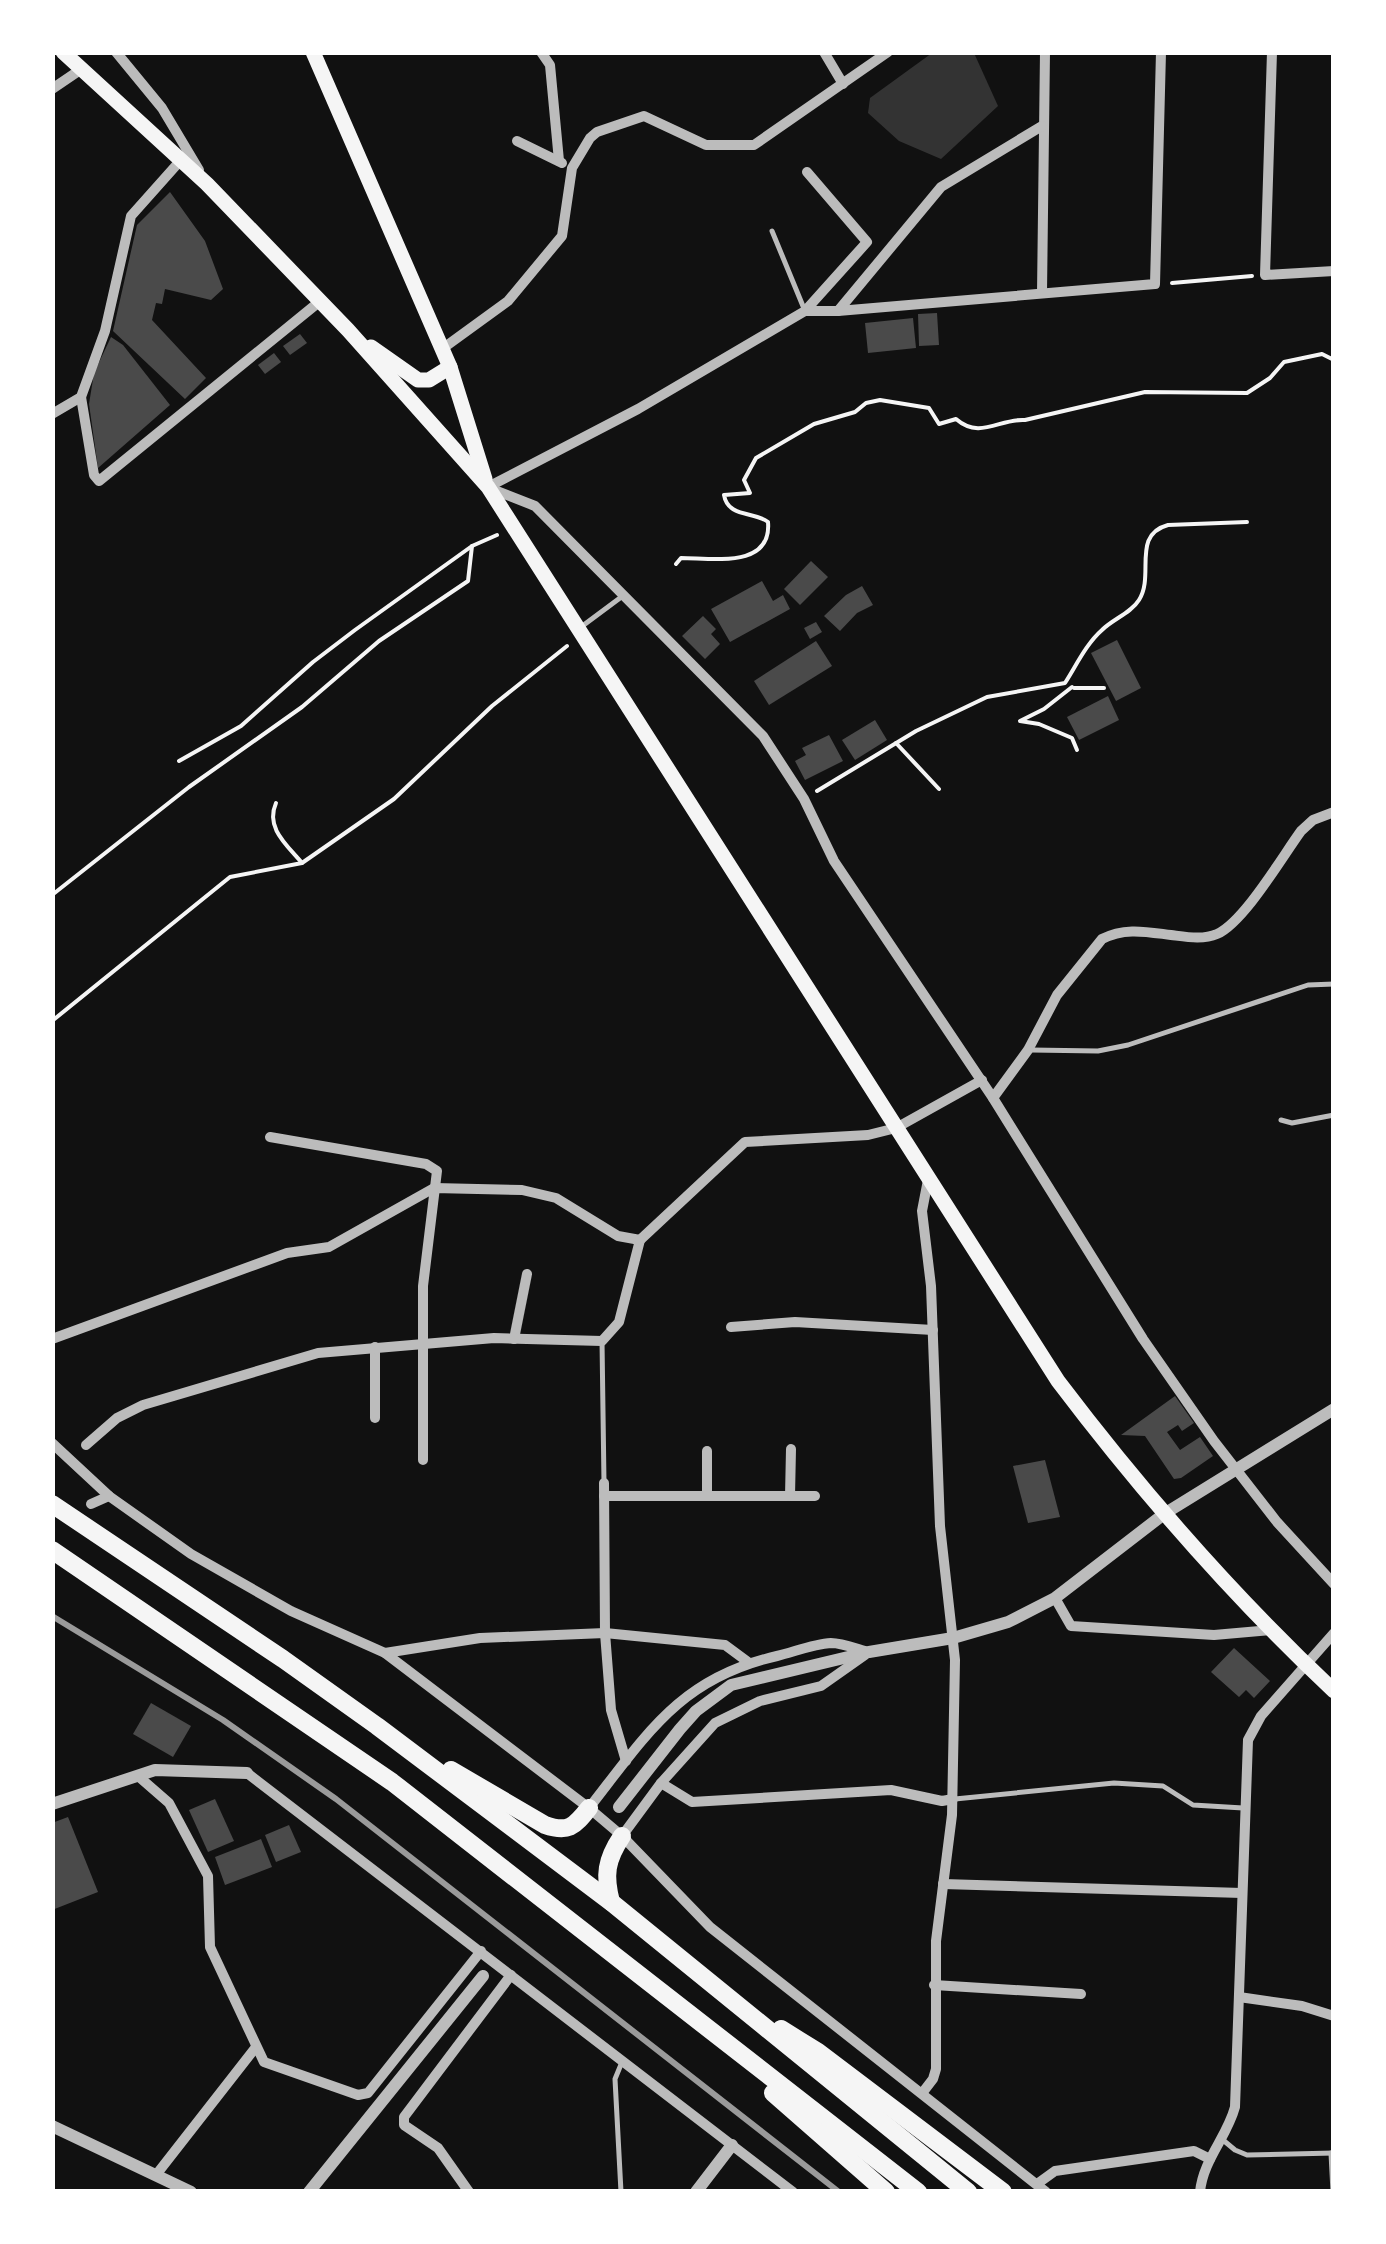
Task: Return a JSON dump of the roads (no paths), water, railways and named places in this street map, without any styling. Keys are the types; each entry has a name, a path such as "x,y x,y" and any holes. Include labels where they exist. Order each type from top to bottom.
{"highway":[{"path":"52,1504 284,1658 377,1726 610,1902 968,2192"},
{"path":"52,1550 392,1782 918,2192"},
{"path":"377,1726 545,1826 569,1830 589,1808"},
{"path":"610,1902 606,1870 622,1836"},
{"path":"716,1990 818,2052 1003,2192"},
{"path":"698,2023 886,2192"}],"main road":[{"path":"62,52 206,184 348,330 488,487 1058,1382 1164,1514 1271,1630 1334,1691"},
{"path":"312,52 450,367 488,487"},
{"path":"348,330 418,380 429,380 450,367"}],"street":[{"path":"116,52 162,108 206,184"},
{"path":"541,52 550,65 559,161"},
{"path":"824,52 843,84"},
{"path":"442,349 508,301 562,236 572,168 596,132 644,116 706,145 754,145 888,52"},
{"path":"1042,293 1045,52"},
{"path":"806,311 1159,284 1161,52"},
{"path":"1272,52 1265,275 1334,272"},
{"path":"52,90 80,70"},
{"path":"838,311 941,187 1042,126"},
{"path":"516,141 572,168"},
{"path":"180,162 131,216 105,331 81,397 98,481 319,302"},
{"path":"488,487 638,409 806,311 867,242 808,172"},
{"path":"52,414 81,397"},
{"path":"488,487 535,506 763,736 804,798 834,862 982,1080 1144,1340 1277,1522 1334,1584"},
{"path":"993,1098 1028,1050 1057,995 1102,939 1136,930 1203,938 1216,934 1233,924 1300,831 1334,812"},
{"path":"86,1445 117,1418 143,1405 318,1353 514,1339 602,1342 619,1322 640,1240 745,1142 868,1135 896,1128 982,1080"},
{"path":"270,1137 426,1164 437,1171 423,1286 423,1460"},
{"path":"923,2092 936,2069 934,1985 952,1799 955,1678 940,1526 933,1330 922,1211 928,1180"},
{"path":"52,1339 287,1253 329,1247 434,1188 522,1190 556,1198 618,1236 640,1240"},
{"path":"514,1339 527,1274"},
{"path":"730,1327 795,1322 933,1330"},
{"path":"374,1347 374,1418"},
{"path":"619,1808 680,1728 719,1692 749,1678 953,1638 1008,1622 1055,1598 1164,1514 1334,1410"},
{"path":"52,1443 109,1496 190,1554 291,1612 386,1653 589,1808 622,1836 710,1927 1042,2188 1056,2171 1194,2150 1210,2159"},
{"path":"790,1496 791,1448"},
{"path":"707,1451 707,1496"},
{"path":"604,1482 605,1634 611,1710 626,1761"},
{"path":"91,1504 109,1496"},
{"path":"604,1496 815,1496"},
{"path":"1055,1598 1071,1626 1214,1635 1271,1630"},
{"path":"1200,2192 1210,2159 1223,2140 1236,2107 1248,1740 1252,1728 1334,1632"},
{"path":"386,1653 480,1638 605,1634 725,1646 748,1662"},
{"path":"589,1808 667,1711 687,1694 748,1662 832,1643 870,1652"},
{"path":"622,1836 705,1732 725,1716 760,1701 821,1686 870,1652"},
{"path":"52,1804 154,1770 247,1773 793,2192"},
{"path":"138,1776 169,1804 208,1876 210,1947 264,2062 358,2095 368,2094 481,1951"},
{"path":"662,1783 692,1802 891,1790 942,1801 952,1799"},
{"path":"943,1884 1242,1893"},
{"path":"468,2192 438,2148 404,2124 404,2117 511,1975"},
{"path":"309,2192 483,1976"},
{"path":"934,1985 1080,1994"},
{"path":"1240,1997 1302,2006 1334,2016"},
{"path":"156,2175 256,2048"},
{"path":"52,2126 192,2192"},
{"path":"696,2192 732,2144"}],"lane":[{"path":"772,232 806,311"},
{"path":"581,632 624,595"},
{"path":"1028,1050 1098,1051 1128,1045 1308,985 1334,984"},
{"path":"1281,1120 1292,1123 1334,1115"},
{"path":"602,1342 604,1482"},
{"path":"952,1799 1114,1783 1163,1786 1193,1805 1247,1808"},
{"path":"621,2192 615,2079 622,2062"},
{"path":"1223,2140 1234,2150 1247,2154 1332,2153 1334,2192"}],"railway":[{"path":"52,1616 223,1720 336,1799 839,2192"}]}
